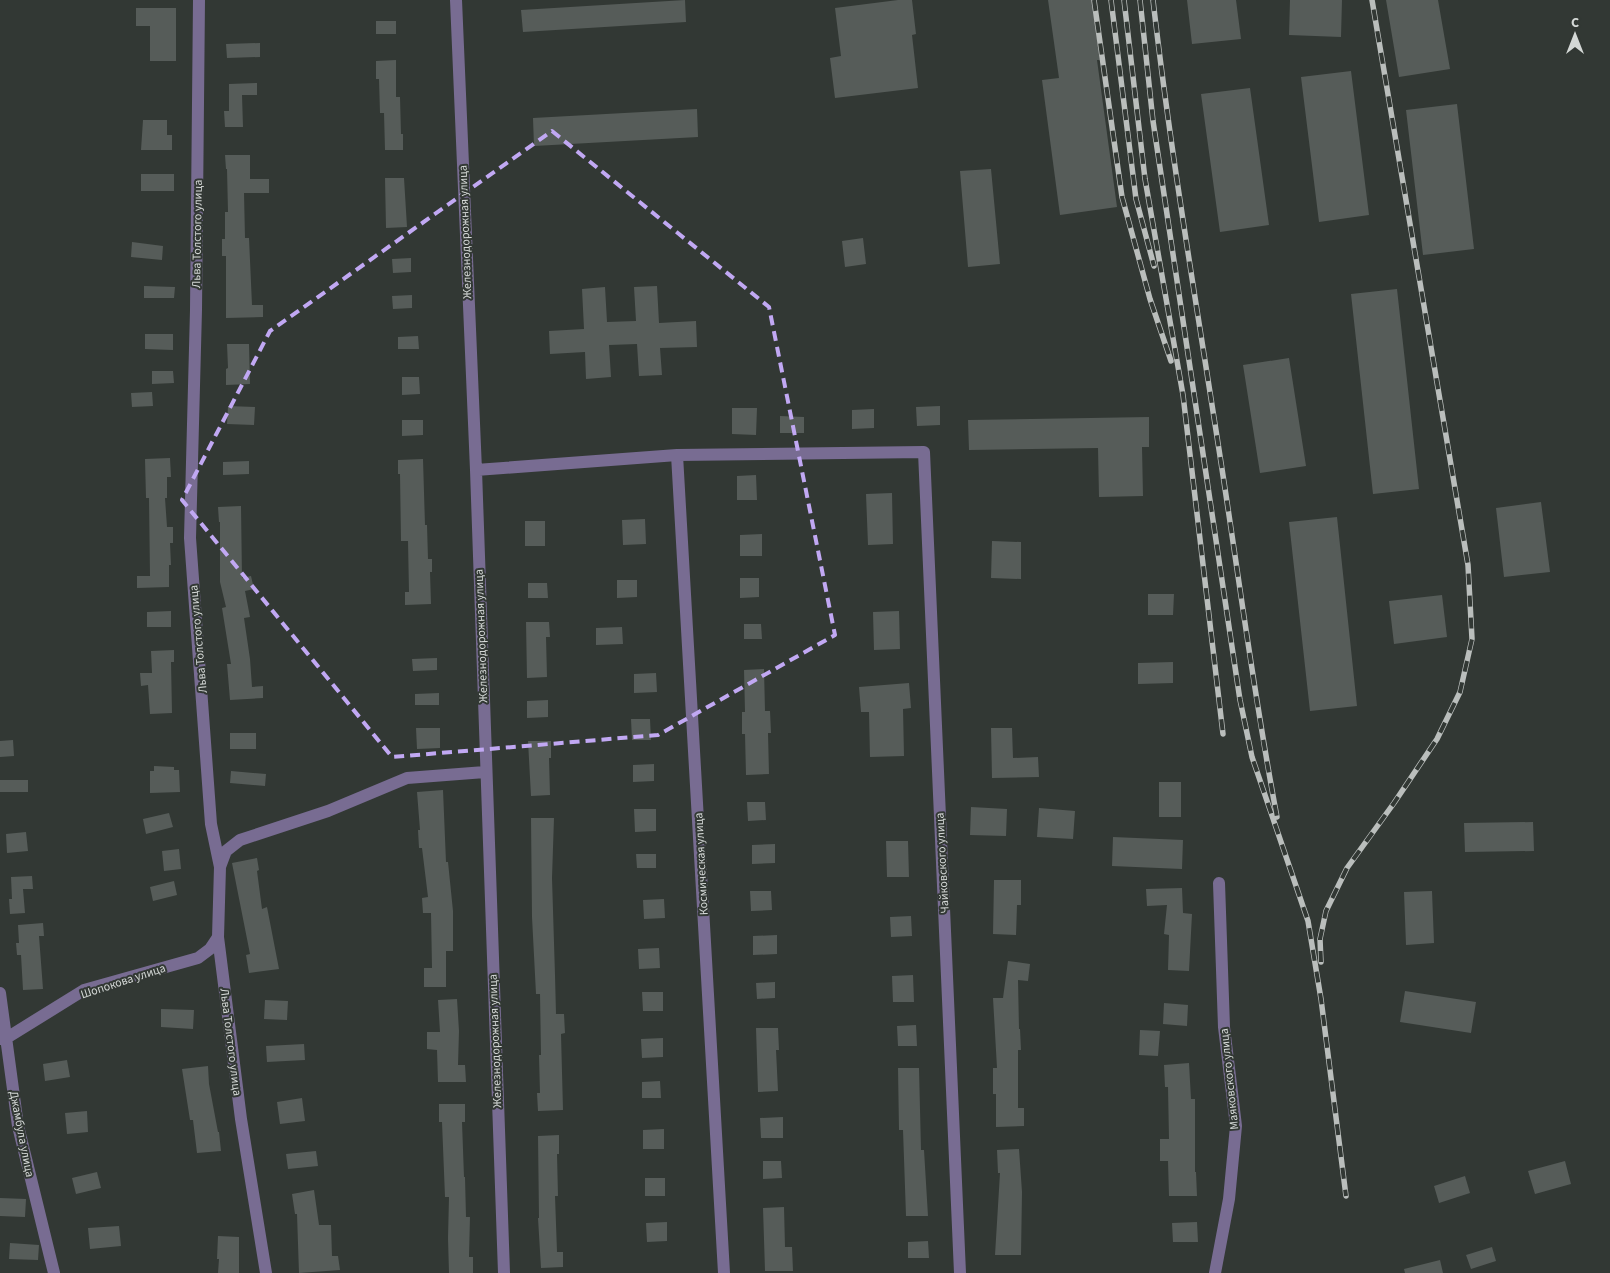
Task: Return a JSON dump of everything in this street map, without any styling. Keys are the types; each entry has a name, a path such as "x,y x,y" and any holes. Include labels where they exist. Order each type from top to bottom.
{"street":[{"name":"Льва Толстого улица","path":"199,0 196,310 190,538 212,824 220,867 218,937 241,1119 266,1273"},
{"name":"Железнодорожная улица","path":"456,0 476,470 485,772 504,1273"},
{"name":"Чайковского улица","path":"677,456 924,452 960,1273"},
{"path":"476,470 677,456"},
{"name":"Космическая улица","path":"677,456 724,1273"},
{"path":"220,867 226,851 240,840 328,811 407,778 485,772"},
{"name":"Маяковского улица","path":"1215,1273 1229,1199 1236,1126 1224,1027 1219,883"},
{"name":"Шопокова улица","path":"3,1039 84,990 198,958 210,949 218,937"},
{"name":"Джамбула улица","path":"0,993 3,1039 18,1126 54,1273"}],"highlighted area":[{"path":"552,131 769,307 835,635 658,735 392,757 182,500 270,331"}],"building":[{"path":"685,0 686,22 523,32 521,10"},
{"path":"912,0 916,34 912,35 918,88 835,98 830,58 841,56 835,8"},
{"path":"1048,0 1092,0 1100,60 1097,60 1117,207 1060,215 1042,80 1059,78"},
{"path":"1187,0 1236,0 1241,39 1192,44"},
{"path":"1290,0 1342,0 1341,37 1289,35"},
{"path":"1386,0 1438,0 1450,69 1399,77"},
{"path":"136,8 176,8 176,61 150,61 150,26 136,26"},
{"path":"376,21 396,21 396,34 376,34"},
{"path":"260,43 260,57 227,58 226,44"},
{"path":"396,60 396,97 400,97 403,150 385,150 384,113 380,113 379,79 376,79 376,61"},
{"path":"1351,71 1369,215 1319,222 1301,77"},
{"path":"257,83 257,95 242,95 243,127 225,127 224,111 229,111 229,84"},
{"path":"1250,88 1269,225 1220,232 1201,94"},
{"path":"1457,104 1474,249 1423,255 1406,110"},
{"path":"697,109 698,137 534,146 533,118"},
{"path":"143,120 167,120 167,135 172,135 172,150 141,150"},
{"path":"225,155 250,155 250,179 269,179 269,193 244,193 245,238 249,238 252,305 263,305 263,317 226,318 226,256 222,256 222,239 225,239 225,212 228,212"},
{"path":"991,169 1000,264 968,267 960,171"},
{"path":"141,174 174,174 174,191 141,191"},
{"path":"385,178 404,178 407,227 386,228"},
{"path":"863,238 866,264 845,267 842,241"},
{"path":"132,242 163,246 162,260 131,257"},
{"path":"411,258 411,272 393,273 392,259"},
{"path":"144,286 175,287 174,298 144,298"},
{"path":"657,286 659,323 696,321 697,347 660,348 662,375 639,376 637,344 609,345 611,377 586,379 585,352 550,354 549,331 584,329 582,289 605,287 607,322 636,321 634,287"},
{"path":"1397,289 1419,489 1373,494 1351,294"},
{"path":"412,295 412,308 393,309 392,296"},
{"path":"145,334 173,334 173,350 145,349"},
{"path":"418,336 419,349 398,349 398,337"},
{"path":"227,344 249,344 250,384 226,385 226,369 228,368"},
{"path":"1289,358 1306,466 1260,473 1243,365"},
{"path":"152,371 173,371 174,383 152,384"},
{"path":"402,377 419,377 420,394 402,395"},
{"path":"152,392 153,406 132,407 131,393"},
{"path":"228,406 255,407 254,425 227,424"},
{"path":"940,406 940,425 917,426 916,407"},
{"path":"732,408 757,408 756,435 732,434"},
{"path":"874,409 874,428 852,429 852,410"},
{"path":"780,416 804,417 804,433 780,433"},
{"path":"1149,417 1149,447 1142,447 1143,496 1099,497 1098,448 969,450 968,420"},
{"path":"402,420 423,420 423,435 402,436"},
{"path":"170,458 171,477 167,477 167,498 165,498 167,527 173,527 173,543 170,543 169,587 137,588 137,576 150,576 149,498 146,498 145,459"},
{"path":"423,459 428,559 432,559 432,572 430,572 431,604 405,605 405,592 409,592 408,541 401,541 398,460"},
{"path":"249,461 249,474 223,475 223,462"},
{"path":"756,475 757,500 737,500 737,476"},
{"path":"892,493 893,544 868,545 866,494"},
{"path":"1541,502 1550,572 1504,577 1496,508"},
{"path":"241,506 242,578 251,576 254,589 245,591 250,617 244,618 252,687 263,686 263,698 230,700 227,664 231,664 222,608 226,607 220,582 220,522 218,507"},
{"path":"1337,517 1357,706 1310,711 1289,522"},
{"path":"645,519 646,544 623,545 622,520"},
{"path":"525,521 545,521 545,546 525,546"},
{"path":"762,534 762,556 740,556 740,535"},
{"path":"992,541 1021,542 1021,579 991,578"},
{"path":"740,578 759,578 759,597 740,598"},
{"path":"617,580 637,580 637,597 617,598"},
{"path":"528,583 547,583 548,598 528,598"},
{"path":"1148,594 1174,594 1173,615 1148,615"},
{"path":"1442,595 1447,637 1394,644 1389,601"},
{"path":"171,611 171,627 147,627 147,612"},
{"path":"899,611 900,649 874,650 873,612"},
{"path":"526,622 549,622 550,637 546,637 547,677 527,678"},
{"path":"744,624 761,624 762,639 744,639"},
{"path":"622,627 623,644 596,645 596,628"},
{"path":"174,650 174,662 171,662 172,713 150,714 148,685 141,686 140,673 152,673 151,651"},
{"path":"437,658 437,670 413,671 412,659"},
{"path":"1173,662 1173,683 1138,684 1138,663"},
{"path":"764,669 765,711 770,711 771,733 768,733 769,774 746,775 745,734 742,734 742,712 745,712 744,670"},
{"path":"656,673 657,692 634,693 634,674"},
{"path":"909,683 911,708 903,709 904,756 870,757 869,712 861,712 859,687"},
{"path":"439,693 439,705 415,705 415,694"},
{"path":"548,700 548,717 527,718 527,701"},
{"path":"631,719 650,719 651,740 632,740"},
{"path":"416,728 440,728 440,748 417,749"},
{"path":"991,728 1012,728 1013,758 1038,757 1039,777 992,778"},
{"path":"230,733 256,733 256,749 230,749"},
{"path":"13,740 14,756 0,757 0,741"},
{"path":"528,741 551,741 551,758 549,758 550,795 531,796"},
{"path":"654,764 654,781 633,782 633,765"},
{"path":"154,766 174,767 174,770 179,770 180,792 150,793 150,771 154,771"},
{"path":"231,771 266,774 265,786 230,783"},
{"path":"0,780 28,780 28,792 0,792"},
{"path":"1159,782 1181,782 1181,817 1159,817"},
{"path":"443,790 446,862 448,862 453,911 453,951 446,951 446,987 424,987 424,968 432,968 431,913 423,913 422,898 428,897 422,848 419,848 418,830 420,830 417,792"},
{"path":"747,802 765,802 766,820 748,821"},
{"path":"971,807 1007,809 1006,836 970,835"},
{"path":"1039,808 1075,811 1073,839 1037,837"},
{"path":"634,809 656,809 656,831 635,832"},
{"path":"169,813 173,827 146,834 143,819"},
{"path":"531,818 554,818 552,878 556,1014 564,1014 565,1033 561,1034 563,1110 538,1111 537,1093 540,1093 539,1055 541,1055 540,994 536,994 532,917"},
{"path":"1533,822 1534,851 1465,852 1464,823"},
{"path":"26,832 28,851 7,853 6,834"},
{"path":"1113,837 1183,840 1182,869 1112,866"},
{"path":"886,841 908,841 909,877 887,877"},
{"path":"775,844 775,863 752,864 752,845"},
{"path":"179,849 181,869 164,871 162,851"},
{"path":"636,854 656,854 656,868 637,868"},
{"path":"257,858 262,909 267,907 279,969 249,973 246,955 250,954 232,863"},
{"path":"32,876 33,889 23,889 25,913 10,914 9,899 12,899 11,877"},
{"path":"994,880 1021,880 1021,905 1017,905 1016,935 993,934"},
{"path":"174,881 177,895 153,901 150,887"},
{"path":"1182,888 1183,913 1192,914 1189,971 1168,970 1169,935 1164,934 1167,905 1147,906 1146,889"},
{"path":"750,891 771,891 772,910 751,911"},
{"path":"1432,891 1434,943 1406,945 1404,892"},
{"path":"664,899 665,918 644,919 643,900"},
{"path":"911,916 912,936 891,937 890,917"},
{"path":"43,923 44,936 39,936 43,989 23,990 21,955 17,955 16,943 19,943 18,925"},
{"path":"777,935 777,954 753,955 753,936"},
{"path":"659,948 660,968 639,969 638,949"},
{"path":"1008,961 1030,964 1028,981 1018,980 1021,1050 1018,1050 1018,1108 1024,1108 1024,1126 996,1127 996,1094 993,1094 993,1068 997,1068 993,998 1003,998"},
{"path":"913,975 914,1002 893,1002 892,976"},
{"path":"775,982 775,998 757,999 756,983"},
{"path":"1405,991 1476,1002 1471,1033 1400,1022"},
{"path":"642,992 663,992 663,1011 643,1011"},
{"path":"457,999 459,1031 458,1065 465,1065 466,1082 438,1082 437,1050 427,1049 427,1032 440,1032 438,1000"},
{"path":"265,1000 288,1001 287,1020 264,1019"},
{"path":"1164,1003 1188,1005 1187,1026 1163,1024"},
{"path":"161,1009 194,1010 193,1029 161,1027"},
{"path":"916,1025 917,1046 898,1046 897,1026"},
{"path":"756,1028 778,1028 779,1050 776,1050 778,1091 758,1092"},
{"path":"1140,1030 1160,1031 1158,1056 1139,1055"},
{"path":"663,1038 663,1057 642,1058 641,1039"},
{"path":"304,1044 305,1060 267,1062 266,1046"},
{"path":"67,1060 70,1077 45,1081 43,1064"},
{"path":"1189,1063 1191,1099 1195,1099 1195,1172 1197,1196 1169,1196 1168,1161 1160,1161 1160,1139 1169,1139 1168,1087 1165,1087 1164,1065"},
{"path":"208,1066 209,1084 221,1151 197,1153 193,1120 190,1120 182,1069"},
{"path":"898,1068 919,1068 921,1150 924,1150 928,1216 906,1216 903,1130 899,1130"},
{"path":"660,1081 661,1098 642,1098 642,1082"},
{"path":"302,1098 305,1121 280,1124 277,1102"},
{"path":"439,1104 465,1104 465,1122 462,1122 464,1177 466,1217 470,1217 469,1257 473,1257 473,1273 449,1273 449,1197 445,1197 442,1122 439,1122"},
{"path":"87,1111 88,1132 67,1134 65,1113"},
{"path":"783,1117 783,1138 761,1138 760,1118"},
{"path":"664,1129 664,1149 643,1149 643,1130"},
{"path":"559,1135 559,1154 557,1154 558,1196 555,1196 557,1252 563,1252 563,1267 541,1268 538,1218 538,1136"},
{"path":"1019,1149 1022,1192 1021,1255 995,1255 1000,1173 998,1173 997,1150"},
{"path":"316,1151 318,1166 288,1169 286,1154"},
{"path":"763,1161 781,1161 782,1178 763,1179"},
{"path":"1565,1161 1571,1184 1535,1194 1528,1171"},
{"path":"97,1172 101,1188 76,1194 72,1178"},
{"path":"1465,1176 1470,1193 1439,1203 1434,1186"},
{"path":"645,1178 665,1178 665,1196 645,1196"},
{"path":"314,1190 319,1225 331,1225 332,1256 338,1256 340,1270 299,1273 297,1214 295,1214 292,1194"},
{"path":"0,1198 26,1199 25,1217 0,1216"},
{"path":"784,1207 785,1247 792,1247 793,1271 765,1271 763,1208"},
{"path":"667,1222 667,1241 647,1242 646,1223"},
{"path":"1197,1222 1198,1242 1173,1242 1172,1223"},
{"path":"119,1226 121,1246 90,1249 88,1228"},
{"path":"218,1236 239,1237 239,1273 218,1273"},
{"path":"928,1241 929,1258 908,1258 908,1242"},
{"path":"10,1243 39,1245 38,1260 9,1259"},
{"path":"1492,1247 1496,1261 1471,1269 1466,1255"},
{"path":"1440,1260 1443,1273 1405,1273 1404,1269"}],"railway":[{"path":"1094,0 1122,197 1150,299 1171,361"},
{"path":"1111,0 1136,199 1154,266"},
{"path":"1124,0 1145,179 1183,395 1223,734"},
{"path":"1140,0 1153,121 1240,700 1252,757 1308,921 1321,999 1346,1196"},
{"path":"1153,0 1185,235 1277,817"},
{"path":"1321,962 1320,939 1326,911 1347,868 1437,739 1460,692 1472,639 1468,565 1372,0"}]}
